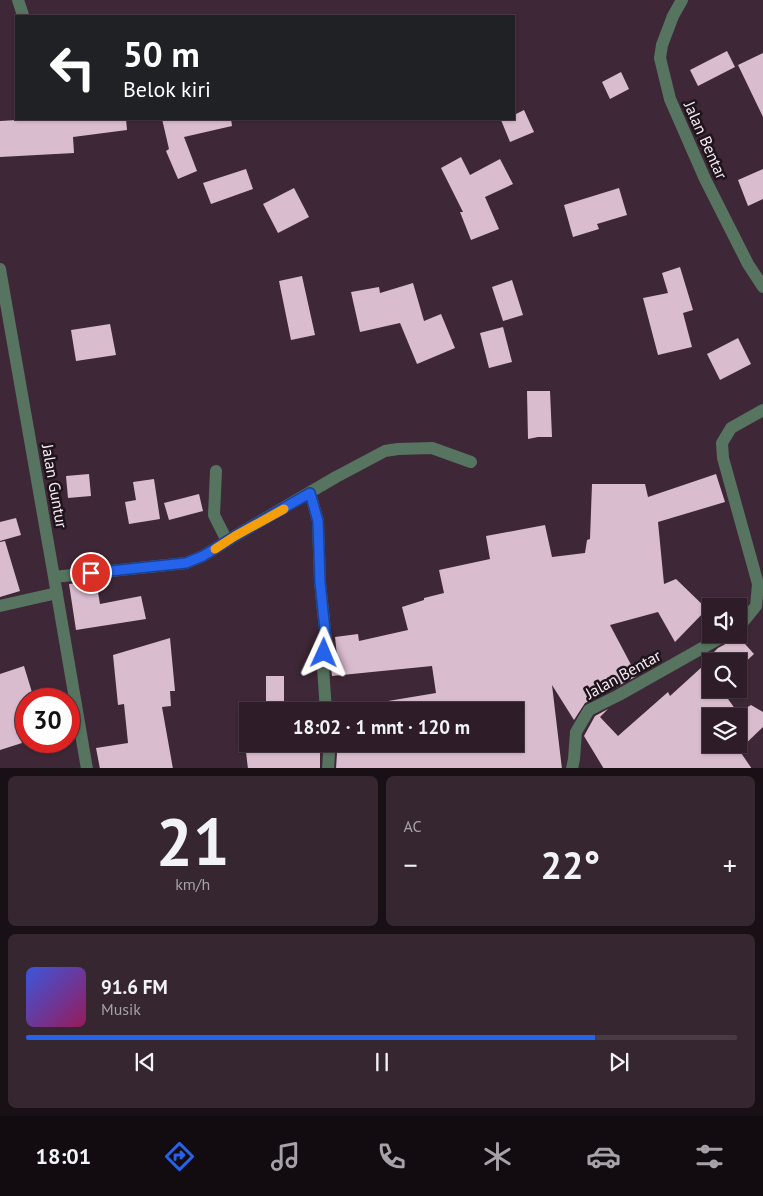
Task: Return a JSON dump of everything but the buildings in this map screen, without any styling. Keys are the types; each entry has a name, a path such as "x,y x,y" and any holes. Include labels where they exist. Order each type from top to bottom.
{"street":[{"path":"18,0 23,14"},
{"name":"Jalan Bentar","path":"682,0 673,16 662,45 660,58 670,99 705,179 748,264 763,287"},
{"name":"Jalan Guntur","path":"0,269 86,768"},
{"path":"747,617 756,606 758,584 723,458 722,443 731,428 763,410"},
{"path":"54,577 186,563 203,556 385,451 398,448 432,448 471,462"},
{"path":"216,471 214,515 228,541"},
{"path":"310,493 318,521 320,582 326,640 323,667 325,702"},
{"path":"0,606 57,593"},
{"name":"Jalan Bentar","path":"572,768 576,732 589,710 711,643"},
{"path":"328,768 329,752"}],"slow traffic":[{"path":"215,549 284,509"}],"route":[{"path":"91,573 186,563 203,556 310,493 318,521 320,582 326,640 324,653"}]}
